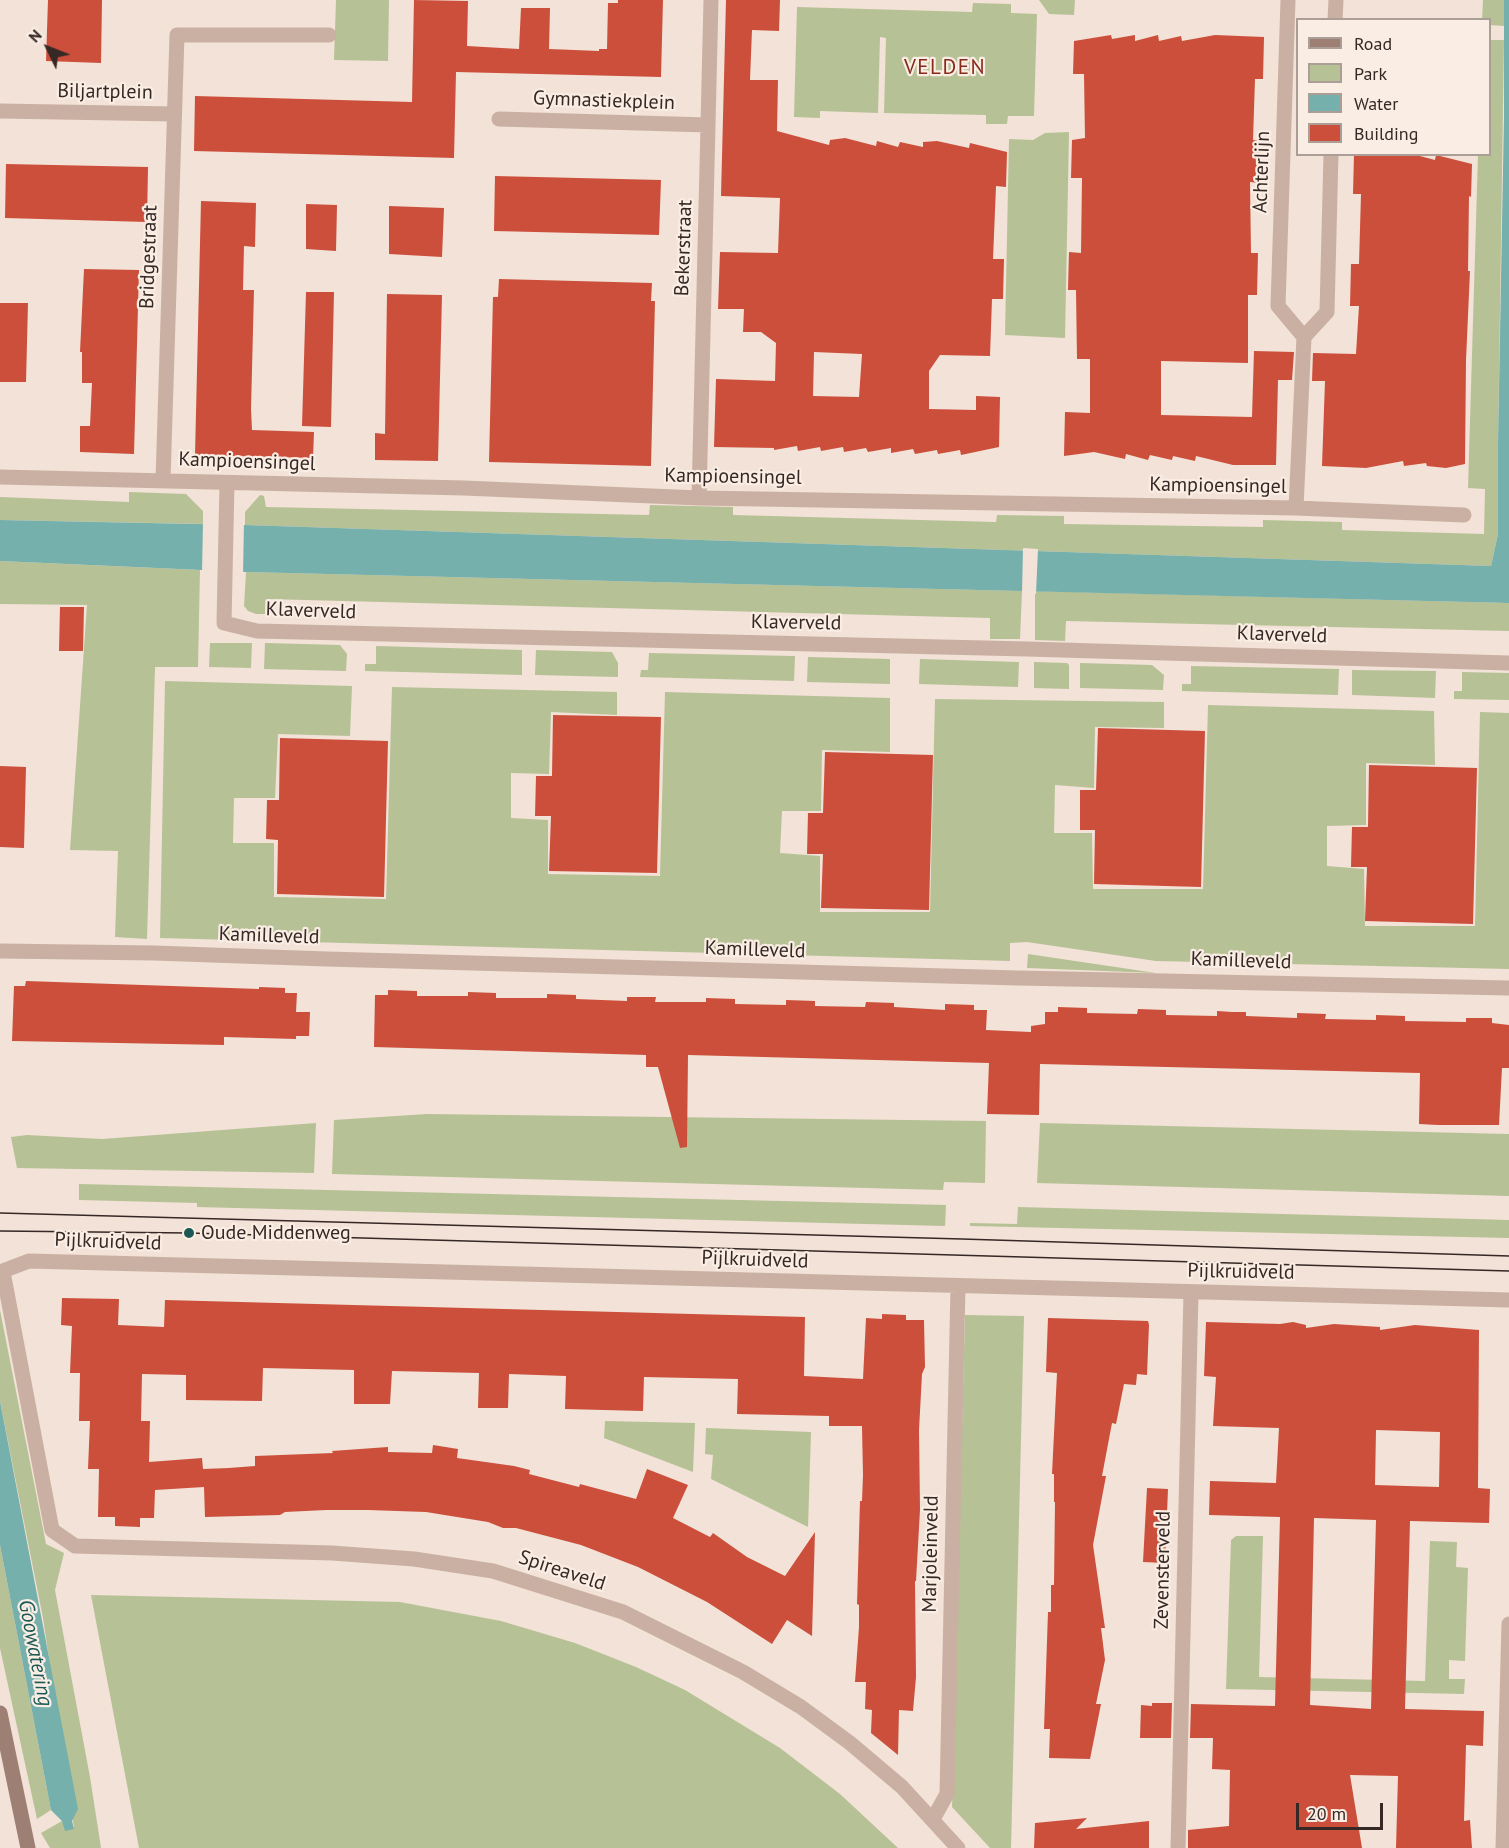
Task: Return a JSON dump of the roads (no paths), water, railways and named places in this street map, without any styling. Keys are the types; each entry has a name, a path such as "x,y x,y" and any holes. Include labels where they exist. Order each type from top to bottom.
{"street":[{"name":"Bekerstraat","path":"699,498 711,0"},
{"name":"Achterlijn","path":"1288,0 1278,306 1304,337"},
{"path":"1335,18 1336,0"},
{"name":"Bridgestraat","path":"163,480 177,35 329,35"},
{"name":"Biljartplein","path":"0,111 174,114"},
{"name":"Gymnastiekplein","path":"499,119 708,125"},
{"path":"1296,508 1304,337 1327,312 1331,156"},
{"name":"Kampioensingel","path":"0,477 464,488 699,498 1296,508 1464,515"},
{"name":"Klaverveld","path":"227,483 224,623 257,631 1005,648 1509,663"},
{"name":"Kamilleveld","path":"0,951 154,953 1006,978 1509,988"},
{"name":"Pijlkruidveld","path":"1,1272 29,1261 1509,1300"},
{"name":"Spireaveld","path":"1,1272 52,1530 75,1546 332,1553 414,1559 494,1571 623,1612 743,1672 801,1707 902,1787 958,1848"},
{"name":"Marjoleinveld","path":"933,1819 947,1794 958,1286"},
{"name":"Zevensterveld","path":"1178,1848 1191,1292"},
{"path":"1503,1848 1509,1624"},
{"path":"0,1713 28,1848"}],"water":[{"path":"1504,0 1509,0 1509,603 246,572 0,561 0,520 245,525 1491,566 1498,534"},
{"name":"Goowatering","path":"0,1401 78,1809 72,1821 74,1829 65,1831 62,1821 51,1810 0,1545"}],"tram line":[{"path":"0,1213 1509,1256"},
{"path":"0,1231 189,1233 1509,1271"}],"place":[{"name":"Oude Middenweg","path":"189,1233"}],"district":[{"name":"VELDEN","path":"945,68"}]}
